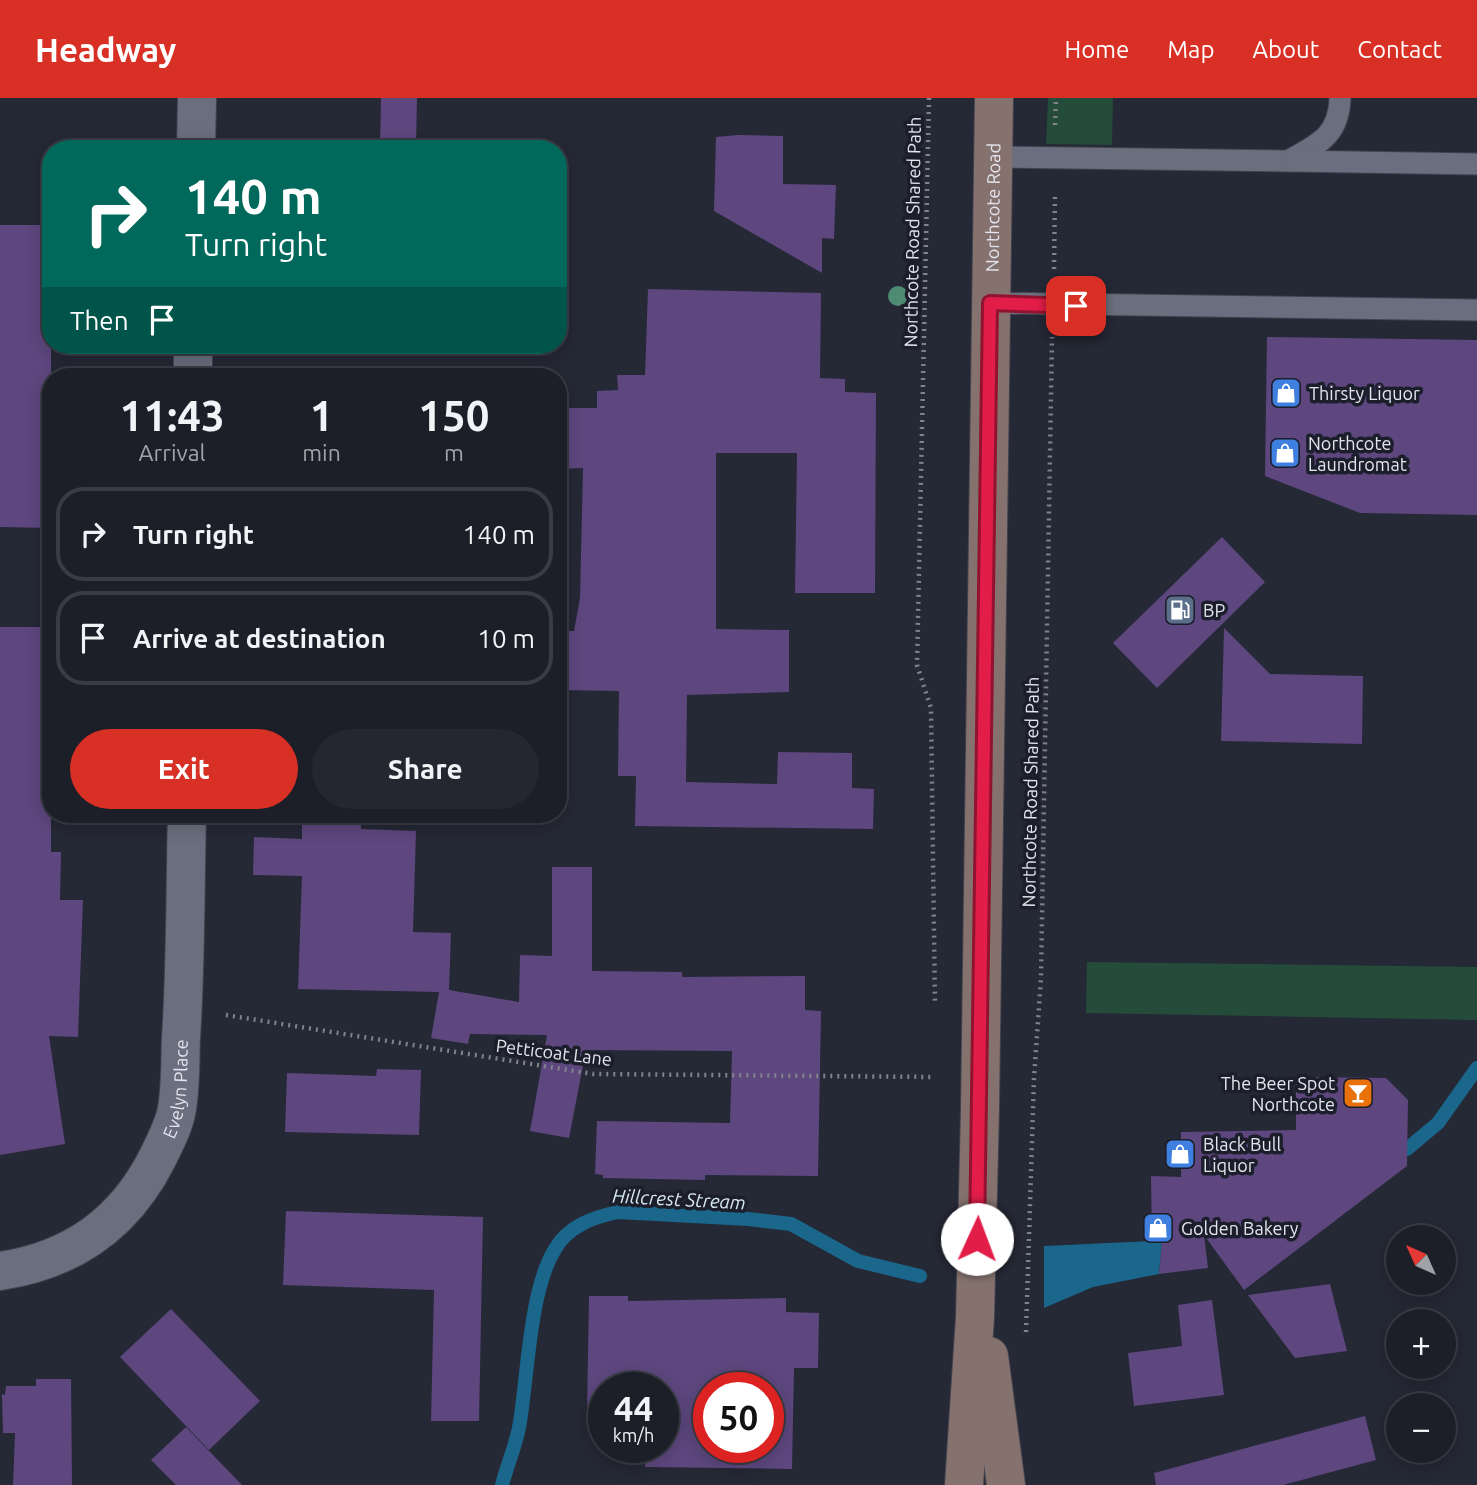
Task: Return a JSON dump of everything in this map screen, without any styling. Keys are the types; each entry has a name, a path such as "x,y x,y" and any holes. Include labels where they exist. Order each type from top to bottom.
{"main road":[{"name":"Northcote Road","path":"994,98 983,976 975,1317 992,1364 1003,1467"},
{"path":"964,1485 975,1317"}],"street":[{"path":"197,98 197,140"},
{"name":"Evelyn Place","path":"0,1271 52,1257 93,1236 111,1223 131,1201 165,1143 177,1110 183,1008 187,823"}],"lane":[{"path":"1288,161 1328,136 1340,117 1340,98"},
{"path":"993,157 1477,164"},
{"path":"990,303 1477,310"}],"path":[{"name":"Northcote Road Shared Path","path":"929,98 917,665 931,708 934,1014"},
{"name":"Northcote Road Shared Path","path":"1028,1342 1034,1078 1041,978 1056,98"},
{"name":"Petticoat Lane","path":"216,1013 593,1074 934,1077 934,1065"}],"green space":[{"path":"1048,98 1113,98 1112,145 1046,144"},
{"path":"1087,962 1477,967 1477,1020 1086,1013"}],"water":[{"path":"1162,1242 1159,1274 1093,1287 1044,1308 1044,1246"}],"building":[{"path":"381,98 417,98 416,140 380,140"},
{"path":"783,136 783,184 836,185 834,239 822,238 822,273 714,211 716,137"},
{"path":"0,225 42,225 42,354 51,354 51,368 42,368 42,528 0,527"},
{"path":"648,289 821,293 820,378 845,379 845,392 876,393 875,593 795,593 797,453 716,453 716,629 789,630 789,692 687,695 686,782 777,784 778,752 852,753 852,788 874,789 873,829 635,826 636,776 618,776 619,691 567,690 567,631 574,631 580,598 583,468 567,469 567,408 597,408 597,391 618,390 617,375 645,375"},
{"path":"1267,337 1477,340 1477,515 1360,513 1265,476"},
{"path":"1222,537 1265,582 1157,688 1113,643"},
{"path":"0,627 42,627 42,823 51,823 51,852 61,852 60,900 83,900 78,1037 49,1036 65,1144 0,1155"},
{"path":"1224,628 1270,674 1363,676 1362,744 1221,741"},
{"path":"302,823 361,823 361,829 416,831 413,932 451,933 449,990 519,1002 520,955 552,956 552,867 592,867 592,971 682,972 682,977 805,976 805,1010 821,1011 818,1176 705,1175 705,1180 603,1178 603,1175 595,1174 597,1121 730,1123 732,1051 586,1050 569,1138 530,1131 547,1035 470,1034 468,1044 431,1038 439,992 298,989 302,876 253,875 254,837 302,839"},
{"path":"377,1069 421,1070 419,1135 285,1132 287,1073 376,1076"},
{"path":"1296,1077 1386,1078 1408,1100 1407,1166 1244,1290 1204,1235 1208,1268 1159,1274 1162,1242 1152,1241 1151,1176 1181,1177 1181,1132 1296,1130"},
{"path":"286,1211 483,1217 479,1421 431,1421 434,1290 283,1285"},
{"path":"1330,1284 1347,1351 1295,1358 1248,1295"},
{"path":"589,1296 628,1296 628,1301 786,1298 786,1312 819,1313 818,1368 794,1368 792,1469 645,1467 645,1463 679,1463 679,1372 588,1372 587,1411"},
{"path":"1212,1300 1224,1395 1134,1406 1128,1353 1182,1346 1178,1305"},
{"path":"171,1309 260,1401 209,1450 120,1357"},
{"path":"36,1379 71,1379 72,1485 13,1485 15,1433 3,1433 2,1394 5,1395 6,1386 36,1386"},
{"path":"1365,1416 1376,1460 1283,1485 1156,1485 1154,1473"},
{"path":"186,1427 242,1485 176,1485 151,1460"}],"waterway":[{"name":"Hillcrest Stream","path":"1407,1149 1438,1123 1477,1068"},
{"name":"Hillcrest Stream","path":"502,1485 519,1428 535,1311 546,1267 560,1241 582,1224 618,1212 791,1224 858,1261 920,1276"}],"place":[{"name":"Thirsty Liquor","path":"1286,393"},
{"name":"Northcote Laundromat","path":"1285,453"},
{"name":"BP","path":"1180,610"},
{"name":"The Beer Spot Northcote","path":"1358,1093"},
{"name":"Black Bull Liquor","path":"1180,1154"},
{"name":"Golden Bakery","path":"1158,1228"}],"route":[{"path":"977,1239 983,976 990,303 1076,306"}]}
